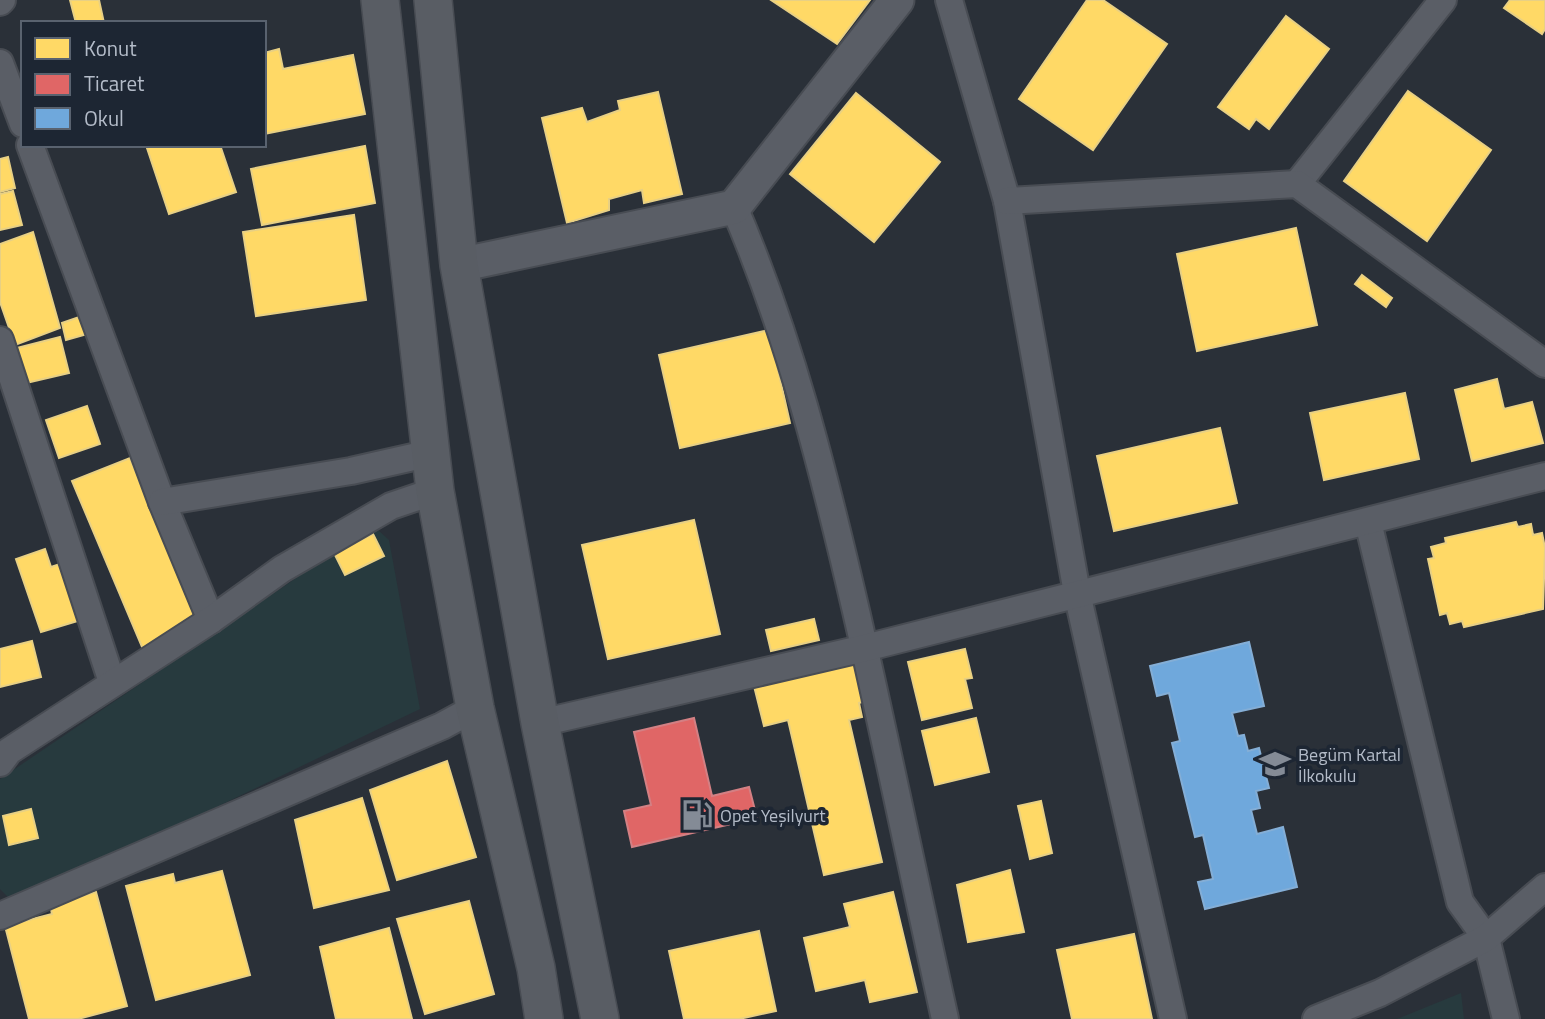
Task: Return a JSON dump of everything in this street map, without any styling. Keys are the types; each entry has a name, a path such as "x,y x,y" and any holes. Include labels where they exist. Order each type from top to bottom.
{"main road":[{"path":"380,0 435,491 475,708 536,968 544,1019"},
{"path":"433,0 459,265 540,723 600,1019"}],"street":[{"path":"459,265 734,207 897,0"},
{"path":"949,0 1007,201 1077,593 1173,1019"},
{"path":"1297,184 1443,0"},
{"path":"0,62 21,119"},
{"path":"31,147 162,502 211,620"},
{"path":"1007,201 1297,184 1545,364"},
{"path":"734,207 759,265 802,390 865,648 945,1019"},
{"path":"0,340 8,395 111,682"},
{"path":"162,502 351,471 431,453"},
{"path":"540,723 865,648 1545,476"},
{"path":"3,748 211,620 282,569 391,506 435,491"},
{"path":"1368,522 1460,902 1486,939 1506,1019"},
{"path":"0,916 442,726 475,708"},
{"path":"1316,1019 1380,993 1486,939 1545,887"}],"green space":[{"path":"379,531 389,540 420,709 15,904 0,889 0,779 364,532"},
{"path":"1461,993 1464,1019 1397,1019"}],"building: Konut":[{"path":"70,0 99,0 104,21 75,21"},
{"path":"771,0 870,0 837,44"},
{"path":"1087,0 1103,0 1167,44 1093,150 1019,99"},
{"path":"1510,0 1545,0 1545,29 1542,34 1504,8"},
{"path":"1286,16 1329,49 1269,129 1256,119 1249,129 1218,107"},
{"path":"279,49 283,69 353,55 365,114 266,134 266,52"},
{"path":"1408,91 1491,150 1427,241 1344,181"},
{"path":"658,92 682,194 644,203 642,190 609,199 609,210 567,223 542,118 582,108 587,122 620,110 618,101"},
{"path":"856,93 940,162 874,242 790,174"},
{"path":"365,146 375,203 262,225 251,169"},
{"path":"147,147 221,147 236,192 169,214"},
{"path":"8,157 15,188 0,192 0,159"},
{"path":"13,191 22,225 0,230 0,194"},
{"path":"354,215 366,300 256,316 243,232"},
{"path":"1296,228 1317,325 1197,351 1177,254"},
{"path":"33,232 60,328 15,345 0,302 0,244"},
{"path":"1362,275 1392,298 1386,307 1355,284"},
{"path":"82,316 87,334 66,340 62,323"},
{"path":"769,330 790,423 680,448 659,355"},
{"path":"60,337 69,373 26,383 17,348"},
{"path":"1497,379 1504,409 1532,402 1543,443 1472,461 1455,390"},
{"path":"1405,393 1419,459 1324,480 1310,413"},
{"path":"87,406 100,444 59,458 46,420"},
{"path":"1220,428 1237,503 1114,531 1097,456"},
{"path":"130,458 196,618 145,654 72,481"},
{"path":"694,520 720,634 608,659 582,545"},
{"path":"1516,522 1518,527 1531,524 1533,535 1542,533 1545,548 1543,609 1464,627 1462,621 1450,624 1447,613 1440,615 1428,559 1434,558 1431,547 1446,543 1445,538"},
{"path":"373,534 384,556 345,575 334,553"},
{"path":"45,549 51,567 66,562 84,619 41,632 16,559"},
{"path":"814,619 819,640 771,651 766,630"},
{"path":"32,641 41,677 0,687 0,649"},
{"path":"965,649 972,678 965,679 972,708 922,720 908,662"},
{"path":"856,662 865,701 859,703 862,717 849,720 882,862 824,875 788,720 764,726 754,686"},
{"path":"976,718 989,772 935,785 922,731"},
{"path":"447,761 476,857 397,880 370,790"},
{"path":"362,798 389,890 314,908 295,820"},
{"path":"1041,801 1052,853 1030,859 1018,806"},
{"path":"31,809 38,838 9,845 3,816"},
{"path":"1010,870 1024,932 968,942 957,885"},
{"path":"222,871 250,975 156,1000 126,886 173,874 175,883"},
{"path":"96,892 127,1006 78,1019 29,1019 5,926 52,914 50,904"},
{"path":"893,892 917,992 870,1002 865,980 816,991 804,938 850,927 844,904"},
{"path":"469,901 494,994 425,1014 397,919"},
{"path":"389,928 412,1019 336,1019 320,947"},
{"path":"759,931 776,1011 739,1019 684,1019 669,951"},
{"path":"1134,934 1152,1019 1072,1019 1057,950"}],"building: Ticaret":[{"path":"694,718 712,796 749,787 757,818 632,847 624,811 651,805 634,732"}],"building: Okul":[{"path":"1249,642 1264,706 1232,713 1238,736 1244,735 1248,751 1259,748 1269,788 1256,791 1260,808 1251,810 1257,834 1283,827 1297,887 1205,909 1198,882 1213,879 1203,835 1195,837 1172,743 1180,741 1169,693 1157,696 1150,666"}],"place":[{"name":"Begüm Kartal İlkokulu","path":"1275,764"},
{"name":"Opet Yeşilyurt","path":"697,815"}]}
